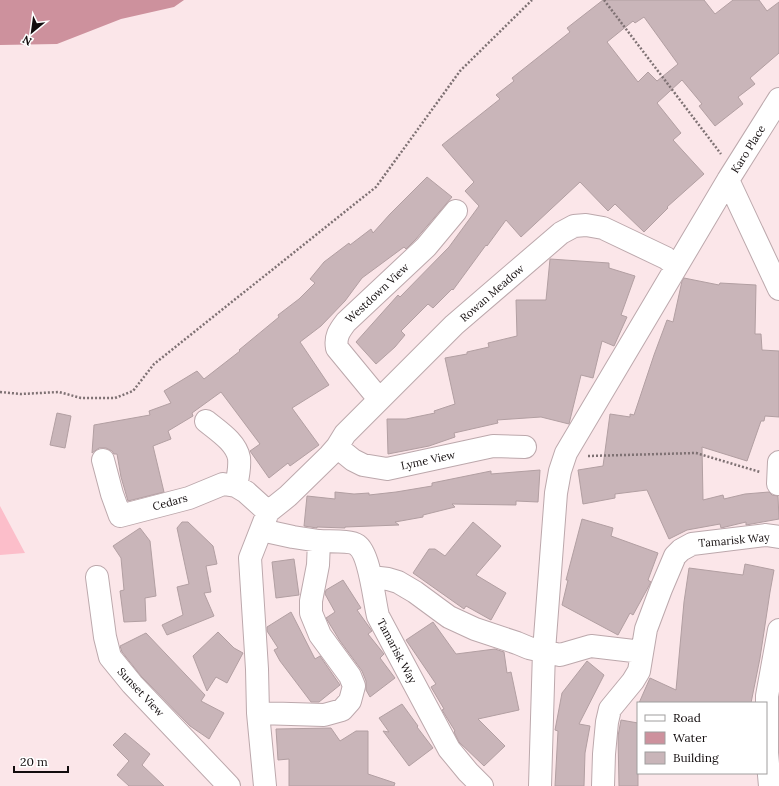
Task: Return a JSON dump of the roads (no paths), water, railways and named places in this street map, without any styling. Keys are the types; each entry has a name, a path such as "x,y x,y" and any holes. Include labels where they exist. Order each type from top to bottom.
{"lane":[{"name":"Karo Place","path":"732,175 779,99"},
{"path":"540,786 544,651 556,493 560,471 569,447 676,266 732,175"},
{"path":"732,175 779,289"},
{"name":"Westdown View","path":"379,399 337,348 335,340 339,331 346,322 426,248 456,211"},
{"name":"Rowan Meadow","path":"265,521 337,447 345,434 454,325 561,232 574,226 586,225 603,228 666,258 676,266"},
{"path":"206,421 224,435 236,449 239,458 236,486 246,492 265,521 292,537 319,541 318,565 311,601 311,613 320,635 350,676 354,686 350,701 342,710 324,715 258,713"},
{"name":"Lyme View","path":"337,447 353,460 363,465 387,470 493,446 525,447"},
{"name":"Cedars","path":"103,460 112,494 120,516 189,498 223,484 236,486"},
{"path":"265,521 250,558 257,669 258,713 265,786"},
{"name":"Tamarisk Way","path":"602,786 604,754 610,709 633,681 639,671 646,629 675,556 681,550 692,544 766,535 779,537"},
{"name":"Tamarisk Way","path":"319,541 352,543 357,545 366,559 378,616 449,749 482,786"},
{"name":"Sunset View","path":"97,577 105,637 110,657 132,684 229,786"},
{"path":"371,577 388,579 407,587 448,617 475,629 529,648 560,655 591,646 642,652"},
{"path":"770,786 767,753 767,696 779,630"}],"water":[{"path":"0,0 184,0 174,7 121,19 57,44 0,45"}]}
